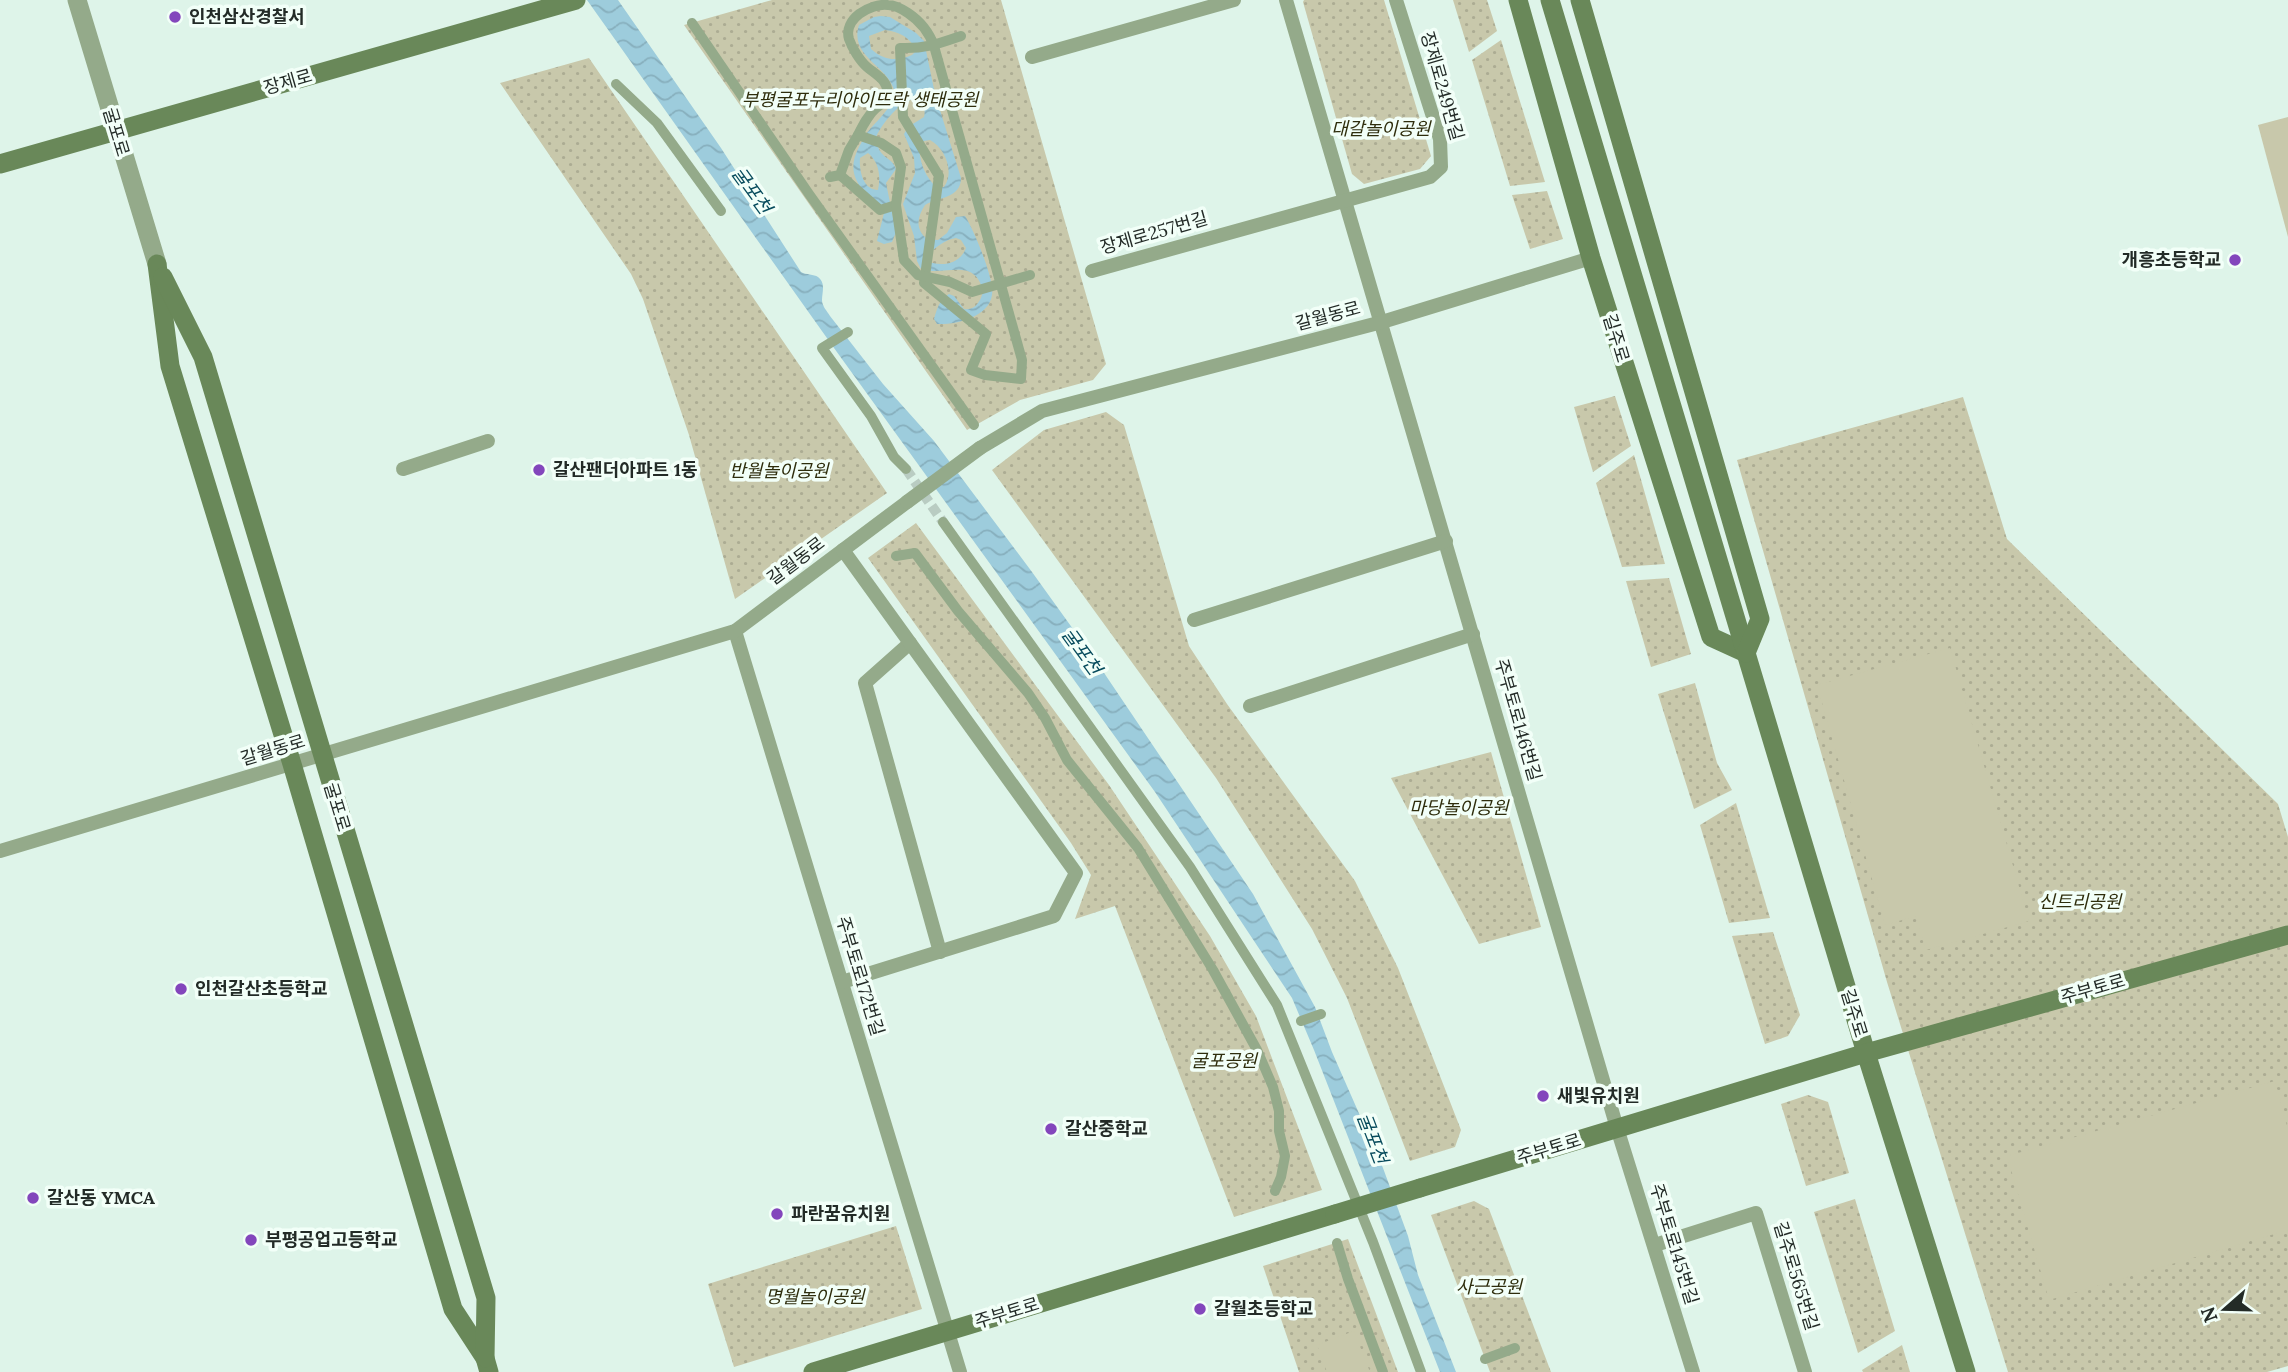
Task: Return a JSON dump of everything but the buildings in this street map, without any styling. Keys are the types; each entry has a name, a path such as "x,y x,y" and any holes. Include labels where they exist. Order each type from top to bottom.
{"main road":[{"name":"장제로","path":"0,164 576,0"},
{"name":"길주로","path":"1518,0 1591,258 1711,637 1746,653"},
{"name":"길주로","path":"1550,0 1866,1053 1966,1372"},
{"path":"1580,0 1760,619 1746,653"},
{"name":"굴포로","path":"157,264 203,357 486,1298 487,1365"},
{"name":"굴포로","path":"157,264 170,366 292,764 453,1309 487,1365"},
{"name":"주부토로","path":"813,1372 1866,1053 2288,935"}],"street":[{"name":"굴포로","path":"77,0 157,264"},
{"path":"1032,57 1234,0"},
{"path":"1286,0 1382,322"},
{"name":"장제로249번길","path":"1226,233 1430,177 1441,167 1440,139 1396,0"},
{"path":"895,206 880,210 835,176 873,111 887,96 886,86 880,76 867,67 849,39 852,20 878,6 888,5 899,8 919,21 931,37 931,47 1022,360 1021,379 985,375 971,370 986,334 924,283 940,184 939,176 906,125 901,109 900,48 931,47 961,36"},
{"path":"692,23 809,194 974,425"},
{"path":"616,84 657,123 721,211"},
{"path":"861,135 896,153 901,167 895,206 904,260 918,275 925,274 972,292 1030,275"},
{"name":"장제로257번길","path":"1092,271 1226,233"},
{"name":"갈월동로","path":"0,851 735,631 980,448 1042,411 1382,322 1591,258"},
{"name":"주부토로146번길","path":"1382,322 1617,1128"},
{"path":"848,332 822,348 870,416 894,457 906,469"},
{"path":"402,469 488,441"},
{"path":"943,522 1190,867 1277,1005 1422,1372"},
{"path":"1194,620 1446,541"},
{"path":"842,982 1054,916 1076,873 843,550"},
{"path":"896,556 915,553 958,611 1028,692 1067,760 1138,848 1213,970 1257,1050 1273,1087 1285,1156 1275,1191"},
{"name":"주부토로172번길","path":"735,631 960,1372"},
{"path":"1250,706 1473,635"},
{"path":"910,643 865,683 940,952"},
{"path":"1151,893 1161,885"},
{"path":"1301,1021 1321,1014"},
{"name":"주부토로145번길","path":"1617,1128 1693,1372"},
{"name":"길주로565번길","path":"1655,1245 1756,1213 1805,1372"},
{"path":"1337,1243 1383,1372"},
{"path":"1485,1359 1515,1348"}],"green space":[{"name":"부평굴포누리아이뜨락 생태공원","path":"772,0 1001,0 1106,364 1093,380 1020,400 967,430 684,25"},
{"name":"대갈놀이공원","path":"1304,0 1384,0 1431,156 1420,169 1364,184 1352,174"},
{"path":"1453,0 1487,0 1497,31 1469,52"},
{"path":"1501,40 1545,182 1510,186 1472,60"},
{"name":"반월놀이공원","path":"589,58 887,493 735,599 689,435 643,299 631,274 500,83"},
{"path":"2288,117 2288,237 2258,125"},
{"path":"1547,191 1563,239 1530,249 1512,195"},
{"path":"1615,396 1631,446 1593,472 1574,407"},
{"name":"신트리공원","path":"1963,397 2007,539 2278,804 2288,837 2288,1366 2267,1372 2008,1372 1887,982 1737,460"},
{"path":"1106,412 1124,425 1189,646 1227,704 1355,881 1398,968 1461,1130 1455,1147 1410,1161 1347,998 1312,929 1216,778 992,470 1044,430"},
{"path":"1634,455 1665,564 1622,567 1596,483"},
{"name":"굴포공원","path":"916,523 1109,785 1210,936 1256,1016 1322,1190 1234,1217 1115,906 1075,919 1091,875 868,558"},
{"path":"1669,578 1691,654 1651,667 1626,581"},
{"path":"1950,648 2029,921 1926,950 1916,916 1885,925 1817,685"},
{"path":"1695,683 1717,763 1732,790 1694,809 1658,694"},
{"name":"마당놀이공원","path":"1491,752 1541,927 1479,944 1391,778"},
{"path":"1736,803 1770,918 1729,923 1700,825"},
{"path":"1773,932 1800,1015 1788,1036 1765,1044 1732,936"},
{"path":"2275,1081 2288,1130 2288,1230 2049,1300 2007,1156"},
{"path":"1808,1095 1828,1102 1849,1173 1806,1186 1781,1104"},
{"path":"1855,1199 1895,1331 1858,1353 1814,1212"},
{"name":"사근공원","path":"1474,1201 1489,1209 1551,1372 1490,1372 1431,1215"},
{"name":"명월놀이공원","path":"896,1226 922,1309 734,1367 708,1284"},
{"path":"1348,1239 1398,1372 1299,1372 1263,1266"},
{"path":"1354,1331 1370,1372 1327,1372 1317,1345"},
{"path":"1902,1345 1910,1372 1863,1372 1862,1370"}],"water":[{"name":"굴포천","path":"587,0 618,0 721,148 801,272 820,279 823,285 822,302 830,316 883,384 934,441 1032,572 1096,661 1253,894 1315,1007 1383,1168 1408,1236 1418,1275 1456,1372 1440,1372 1292,998 1155,792"},
{"path":"874,17 890,17 924,41 935,94 961,178 960,185 953,193 925,205 919,218 920,231 927,239 938,240 947,233 956,217 965,216 983,254 992,288 990,303 985,309 962,321 937,324 934,319 937,308 949,294 954,296 964,309 974,307 983,291 979,280 966,271 921,269 903,204 915,173 914,158 904,134 908,127 924,117 924,109 917,98 898,108 876,137 879,150 896,169 886,183 896,232 892,242 884,244 877,241 884,213 863,190 855,175 853,167 859,147 895,97 888,78 866,55 857,37 859,25","holes":["885,30 895,32 908,39 916,51 901,59 885,58 871,49 869,36","930,140 944,154 949,174 944,187 936,187 923,168 920,145","868,153 875,161 879,175 878,190 865,183 861,174 860,158","956,238 961,240 966,248 959,258 954,262 942,264 924,260 947,241"]}],"tunnel":[{"path":"906,469 943,522"}],"place":[{"name":"인천삼산경찰서","path":"175,17"},
{"name":"개흥초등학교","path":"2235,260"},
{"name":"갈산팬더아파트 1동","path":"539,470"},
{"name":"인천갈산초등학교","path":"181,989"},
{"name":"새빛유치원","path":"1543,1096"},
{"name":"갈산중학교","path":"1051,1129"},
{"name":"갈산동 YMCA","path":"33,1198"},
{"name":"파란꿈유치원","path":"777,1214"},
{"name":"부평공업고등학교","path":"251,1240"},
{"name":"갈월초등학교","path":"1200,1309"}]}
